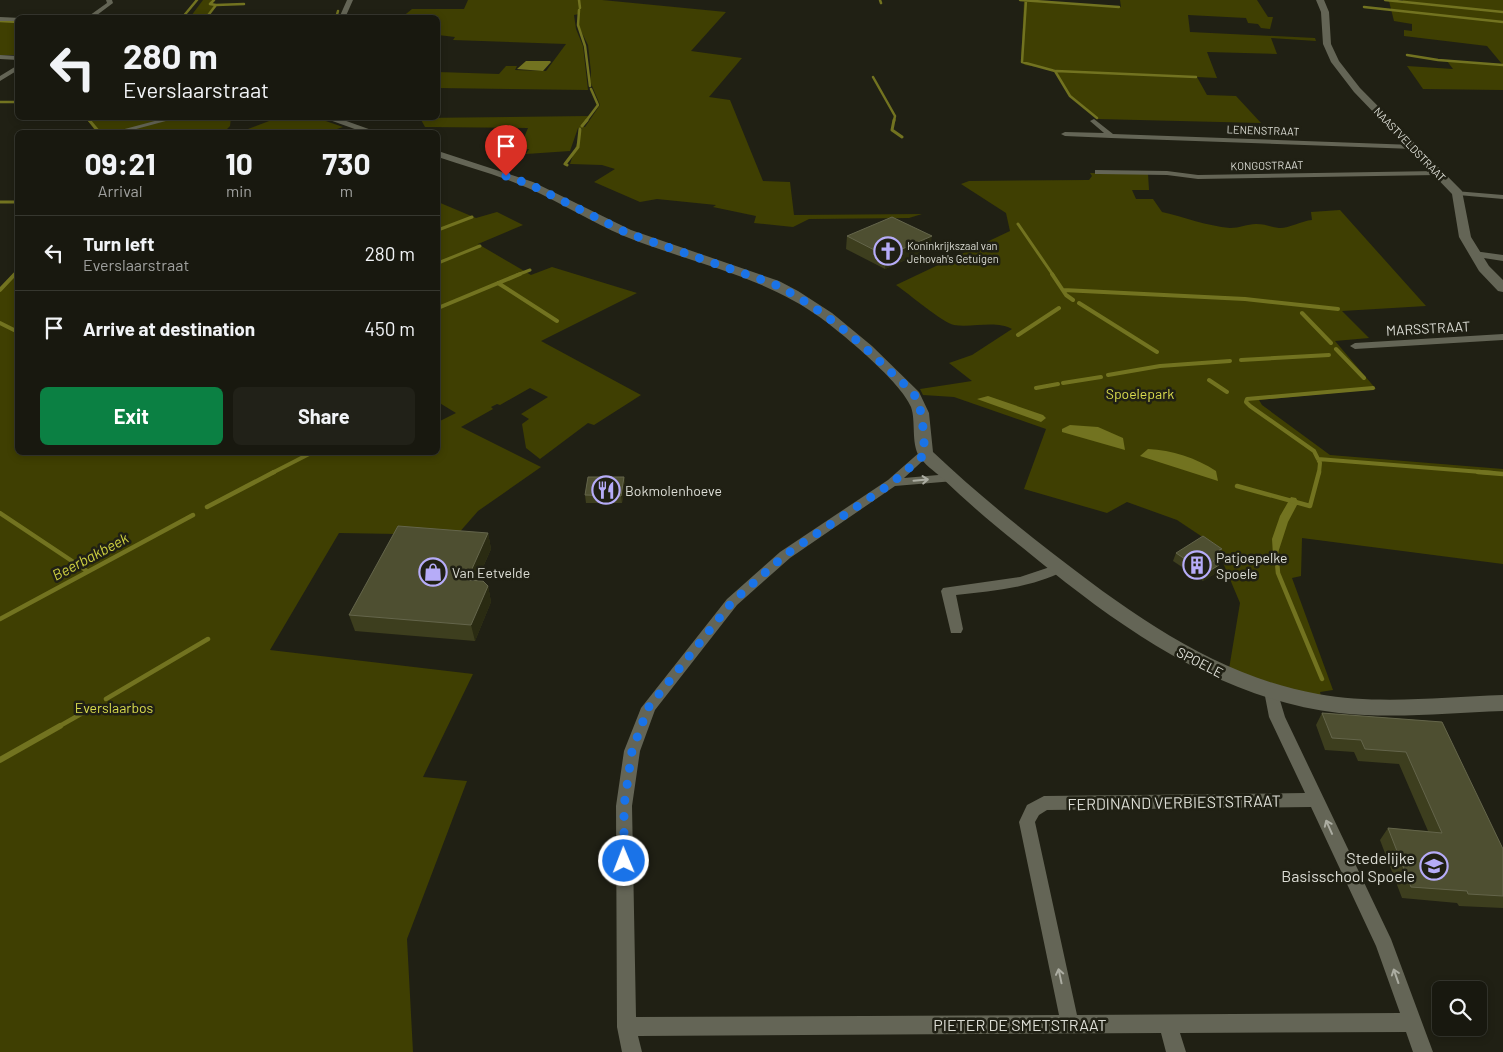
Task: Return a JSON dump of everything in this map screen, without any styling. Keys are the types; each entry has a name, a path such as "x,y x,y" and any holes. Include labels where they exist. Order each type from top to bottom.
{"street":[{"path":"93,15 110,3 109,0"},
{"path":"343,15 350,0"},
{"name":"NAASTVELDSTRAAT","path":"1320,0 1325,12 1327,44 1343,74 1458,193 1465,237 1488,274 1503,288"},
{"path":"0,19 15,19"},
{"path":"0,57 15,58"},
{"path":"0,79 15,69"},
{"path":"124,130 164,120"},
{"path":"335,120 366,130"},
{"path":"1094,121 1111,136"},
{"name":"LENENSTRAAT","path":"1065,134 1414,147"},
{"path":"440,155 529,184 627,233 774,284 793,294 827,316 867,349 914,395 921,413 925,454 892,483 785,555 732,602 648,708 632,751 624,806 627,1027 632,1052"},
{"name":"KONGOSTRAAT","path":"1098,172 1167,173 1198,177 1234,178 1437,173"},
{"path":"1458,193 1503,197"},
{"path":"1474,254 1503,258"},
{"name":"MARSSTRAAT","path":"1355,346 1503,337"},
{"name":"SPOELE","path":"925,454 950,478 1088,592 1190,658 1221,673 1272,691 1317,702 1355,705 1503,703"},
{"path":"892,483 950,478"},
{"path":"956,629 948,591 991,586 1048,574 1059,568"},
{"path":"1272,691 1277,717 1318,800 1385,945 1423,1052"},
{"name":"FERDINAND VERBIESTSTRAAT","path":"1070,1024 1027,822 1033,810 1044,803 1318,800"},
{"name":"PIETER DE SMETSTRAAT","path":"627,1027 1412,1022"},
{"path":"1168,1023 1176,1052"}],"green space":[{"path":"203,0 215,0 212,4 217,4 209,15 192,15"},
{"path":"468,0 602,0 726,12 691,51 742,58 709,97 730,100 763,181 790,182 794,215 922,214 909,218 809,219 793,227 754,223 756,216 713,207 716,205 657,199 640,202 594,182 615,169 602,165 570,164 582,128 578,128 570,151 526,154 529,149 519,149 528,128 425,127 421,120 440,120 440,118 589,116 583,127 585,127 600,105 590,81 588,45 579,27 579,14 574,15 576,29 583,46 588,90 440,88 440,72 499,74 506,66 517,66 515,70 546,71 566,44 453,40 455,37 440,35 440,15 405,15 412,9 464,9"},
{"path":"1120,0 1257,0 1268,17 1273,17 1270,29 1261,28 1258,24 1248,23 1246,18 1188,15 1190,32 1315,38 1316,41 1271,38 1277,54 1207,52 1217,78 1197,77 1207,95 1236,96 1261,123 1098,119 1079,104 1068,92 1059,78 1057,70 1025,65 1021,62 1024,1 1121,7"},
{"path":"1403,0 1503,0 1503,90 1423,89 1407,66 1453,69 1447,61 1502,64 1487,46 1404,36 1404,30 1412,31 1412,24 1394,21 1389,1 1402,2"},
{"path":"0,20 15,20 15,55 0,55"},
{"path":"87,120 231,120 230,126 226,130 95,130"},
{"path":"272,120 323,120 343,127 334,130 245,130"},
{"name":"Spoelepark","path":"1090,173 1148,174 1149,190 1132,190 1136,199 1153,199 1162,212 1221,227 1234,228 1262,224 1282,228 1312,220 1311,212 1340,210 1426,306 1342,311 1369,338 1335,341 1376,389 1259,400 1262,405 1330,455 1503,469 1503,564 1302,538 1301,576 1292,578 1333,690 1320,692 1321,696 1299,692 1229,669 1240,603 1216,546 1177,520 1127,502 1107,513 1024,489 1046,429 954,397 923,395 920,389 972,381 949,363 972,355 1012,329 999,325 954,325 934,314 896,285 1010,231 1006,213 961,184 969,181 1089,180 1092,176"},
{"name":"Everslaarbos","path":"440,203 476,218 497,212 523,225 478,244 531,275 552,267 637,293 541,341 641,395 594,425 588,423 540,459 526,448 522,424 529,419 521,414 548,397 530,388 500,405 497,404 491,407 493,409 461,427 541,467 478,511 457,535 339,533 270,650 473,674 423,777 467,781 407,939 413,1052 0,1052 0,289 15,271 15,455 440,455 440,421 456,413 440,403"}],"shaded area":[{"path":"526,61 551,62 543,71 517,69"},
{"path":"988,396 1043,415 1046,418 1041,422 977,399"},
{"path":"1070,425 1098,427 1123,438 1125,450 1062,432 1062,429"},
{"path":"1148,449 1175,453 1200,462 1216,471 1218,481 1140,456"},
{"path":"1291,497 1296,498 1300,505 1297,505 1288,522 1276,559 1273,555 1272,539 1280,516"}],"building":[{"path":"892,217 932,236 886,256 847,236"},
{"path":"588,477 624,477 621,496 585,495"},
{"name":"Van Eetvelde","path":"398,526 488,533 467,580 483,581 488,586 471,625 349,615"},
{"name":"Patjoepelke Spoele","path":"1203,536 1222,549 1219,550 1224,554 1213,561 1219,565 1206,573 1176,553"},
{"name":"Stedelijke Basisschool Spoele","path":"1322,713 1442,722 1503,849 1503,896 1411,887 1388,828 1442,833 1406,752 1365,749 1361,740 1332,738"}],"waterway":[{"path":"184,15 197,0"},
{"path":"214,0 210,4 216,5"},
{"name":"Beerbakbeek","path":"579,0 580,8"},
{"path":"1020,0 1026,0"},
{"path":"1026,0 1119,7"},
{"path":"1026,0 1022,62 1055,71 1070,96 1097,118"},
{"path":"1385,0 1503,12"},
{"path":"216,5 244,4"},
{"path":"208,15 216,5"},
{"path":"1364,7 1503,22"},
{"name":"Beerbakbeek","path":"579,10 578,25 585,46 590,86"},
{"path":"337,15 338,11"},
{"path":"0,21 15,22"},
{"path":"1407,55 1438,60 1503,65"},
{"path":"1056,71 1196,77"},
{"path":"873,77 895,116 894,121"},
{"name":"Beerbakbeek","path":"586,121 598,105 591,89"},
{"path":"0,102 15,102"},
{"path":"89,120 97,130"},
{"name":"Beerbakbeek","path":"582,126 587,120"},
{"path":"894,120 892,130 902,137"},
{"name":"Beerbakbeek","path":"567,165 565,164 578,147 580,129"},
{"path":"0,202 15,202"},
{"path":"440,229 472,217"},
{"path":"1018,224 1053,275"},
{"path":"440,262 480,246"},
{"name":"Beerbakbeek","path":"517,275 530,270"},
{"path":"0,290 15,274"},
{"name":"Beerbakbeek","path":"498,283 520,274"},
{"path":"1052,274 1066,295 1073,300"},
{"name":"Beerbakbeek","path":"440,307 498,283"},
{"path":"498,283 557,321"},
{"path":"1063,290 1245,299 1338,309"},
{"path":"1079,303 1157,352"},
{"path":"1018,335 1059,308"},
{"path":"1302,313 1331,343"},
{"path":"0,323 15,330"},
{"path":"1336,349 1364,378"},
{"path":"1241,360 1329,355"},
{"path":"1108,375 1160,366 1230,361"},
{"path":"1063,383 1101,377"},
{"path":"1209,380 1227,392"},
{"path":"1036,388 1058,384"},
{"path":"1318,459 1314,451 1250,406 1246,402 1247,399 1373,388"},
{"name":"Beerbakbeek","path":"272,473 307,455"},
{"path":"1318,459 1494,473"},
{"path":"1318,459 1320,463 1319,473"},
{"name":"Beerbakbeek","path":"207,507 274,472"},
{"path":"1237,486 1310,506 1319,472"},
{"path":"1478,472 1503,474"},
{"path":"0,513 87,571"},
{"name":"Beerbakbeek","path":"0,619 193,515"},
{"path":"1276,552 1278,573 1322,679"},
{"path":"106,699 208,639"},
{"path":"58,727 88,710"},
{"path":"0,760 60,726"}],"place":[{"name":"Koninkrijkszaal van Jehovah's Getuigen","path":"888,251"},
{"name":"Bokmolenhoeve","path":"606,490"},
{"name":"Patjoepelke Spoele","path":"1197,565"},
{"name":"Van Eetvelde","path":"433,572"},
{"name":"Stedelijke Basisschool Spoele","path":"1434,866"}],"route":[{"path":"506,176 529,184 627,233 774,284 793,294 827,316 867,349 914,395 921,413 925,454 892,483 785,555 732,602 648,708 632,751 624,806 624,861"}]}
